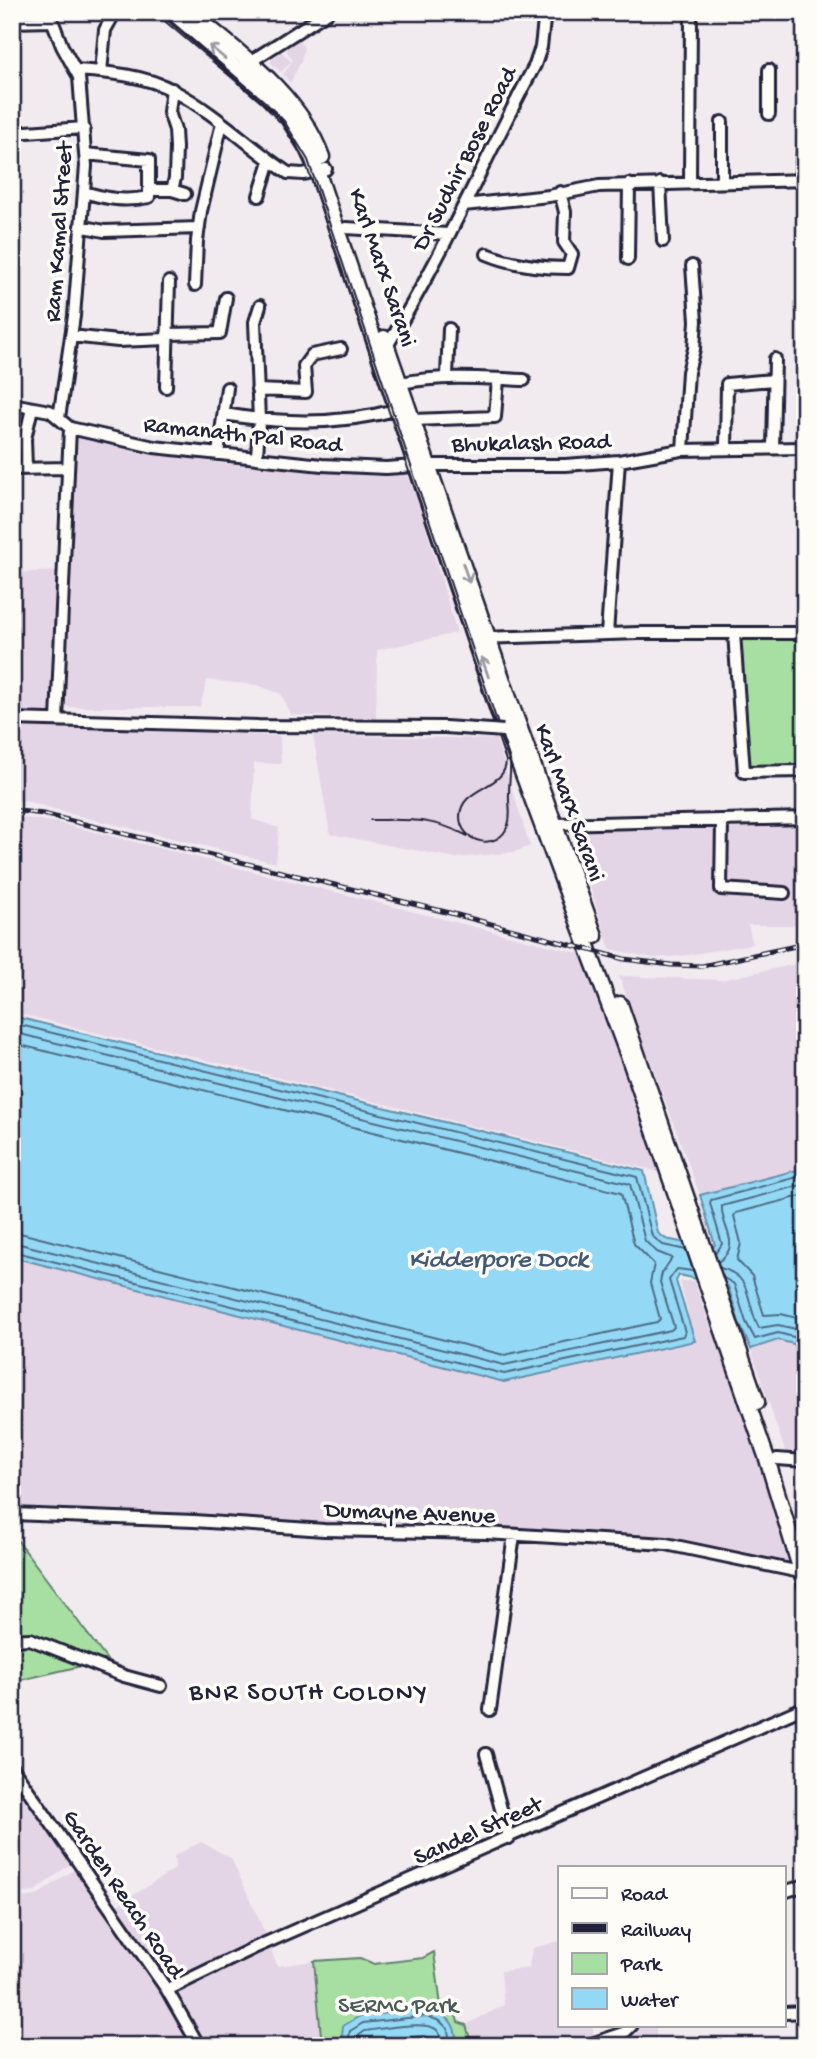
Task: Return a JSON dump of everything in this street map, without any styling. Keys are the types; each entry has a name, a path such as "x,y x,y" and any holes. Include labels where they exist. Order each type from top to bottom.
{"main road":[{"path":"171,12 244,66"},
{"path":"190,12 244,66"},
{"name":"Karl Marx Sarani","path":"244,66 297,111 311,134 382,347 401,383 423,465 511,731 556,824 720,1309 776,1459 805,1551"},
{"path":"382,347 399,409 423,465"},
{"path":"511,731 692,1226"},
{"path":"720,1309 804,1576"}],"street":[{"path":"102,72 105,30 115,12"},
{"path":"244,66 313,17 328,12"},
{"name":"Dr Sudhir Bose Road","path":"382,347 464,205 536,65 545,12"},
{"path":"690,183 691,12"},
{"path":"12,22 50,16"},
{"name":"Ram Kamal Street","path":"50,16 79,77 85,154 71,336 58,418"},
{"path":"75,70 140,79 172,89 288,173 303,174 322,169"},
{"path":"769,70 769,114"},
{"path":"172,89 169,112 175,130 176,148 172,190"},
{"path":"722,122 722,182"},
{"path":"195,285 199,228 222,123"},
{"path":"12,133 84,128"},
{"path":"464,205 599,186 802,180 805,135"},
{"path":"83,192 109,200 130,201 149,197 149,160 85,154"},
{"path":"259,196 270,161"},
{"path":"660,183 663,241"},
{"path":"628,259 629,184"},
{"path":"149,190 172,190 185,194"},
{"path":"487,254 528,266 568,268 572,254 564,242 565,212 560,192"},
{"path":"80,226 104,231 199,228"},
{"path":"342,230 448,234"},
{"path":"683,450 688,372 694,349 696,321 692,266"},
{"path":"166,387 169,282"},
{"path":"71,336 118,341 219,333 226,298"},
{"path":"257,458 259,420 255,322 260,306"},
{"path":"447,376 449,329"},
{"path":"257,390 306,392 304,366 312,355 341,349"},
{"path":"774,448 775,359"},
{"path":"401,383 447,376 473,380 524,380"},
{"path":"413,420 495,417 498,379"},
{"path":"722,449 727,384 773,380"},
{"path":"218,454 227,388"},
{"path":"12,404 50,411 58,418"},
{"path":"26,467 25,439 32,408"},
{"path":"224,414 259,420 302,422 399,409"},
{"name":"Ramanath Pal Road","path":"58,418 70,428 154,447 321,465 386,468 423,465"},
{"path":"57,720 70,428"},
{"name":"Bhukalash Road","path":"423,465 565,466 619,461 683,450 805,448"},
{"path":"607,634 619,461"},
{"path":"12,469 68,468"},
{"path":"734,633 744,772 805,771"},
{"path":"482,638 805,633"},
{"path":"12,719 445,727 511,731"},
{"path":"556,824 805,818"},
{"path":"722,821 721,889 784,893"},
{"path":"776,1459 805,1461"},
{"name":"Dumayne Avenue","path":"12,1514 666,1544 804,1576"},
{"path":"490,1710 514,1535"},
{"path":"12,1640 30,1639 124,1676 162,1686"},
{"name":"Sandel Street","path":"167,1990 254,1948 805,1707"},
{"path":"486,1754 509,1838"},
{"name":"Garden Reach Road","path":"12,1767 167,1990 199,2046"},
{"path":"786,1891 805,1885"},
{"path":"786,2013 805,2012"},
{"path":"585,2046 624,2033 631,2026"}],"shaded area":[{"path":"298,40 304,47 301,61 290,83 283,75 293,60 286,50"},
{"path":"281,51 291,62 281,72 270,62"},
{"path":"77,435 210,462 331,473 407,474 415,491 457,633 377,650 376,719 292,715 281,694 257,685 207,680 200,707 66,707 71,490"},
{"path":"58,571 50,714 12,712 12,573"},
{"path":"12,724 280,736 281,764 254,763 252,819 279,828 276,863 30,802 12,800"},
{"path":"313,735 496,739 530,846 514,852 456,858 330,834"},
{"path":"12,816 59,823 587,955 659,1172 12,1012"},
{"path":"805,823 805,925 748,925 753,944 653,958 610,949 572,830 638,827 729,829"},
{"path":"805,962 805,1168 700,1195 619,976 721,980"},
{"path":"12,1257 506,1382 695,1342 680,1281 694,1281 748,1427 792,1566 669,1542 12,1512"},
{"path":"778,1340 805,1347 805,1453 785,1451 751,1349"},
{"path":"12,1772 74,1861 34,1892 21,1894 12,1900"},
{"path":"201,1842 231,1858 268,1939 177,1982 154,1964 113,1908 175,1869 174,1856"},
{"path":"79,1866 164,1992 196,2046 12,2046 12,1903 20,1898 36,1896"},
{"path":"558,1942 558,2026 592,2026 595,2040 580,2046 473,2046 466,2025 504,2005 501,1971 529,1968 532,1948"},
{"path":"269,1945 277,1966 314,1961 322,2046 208,2046 175,1989"},
{"path":"633,2026 656,2026 656,2046 594,2046"}],"green space":[{"path":"737,636 805,637 805,768 747,770"},
{"path":"12,1533 107,1660 12,1682"},
{"name":"SERMC Park","path":"434,1952 441,2006 453,2005 458,2022 466,2025 472,2046 322,2046 314,1961 360,1958 374,1964 423,1958"}],"water":[{"name":"Kidderpore Dock","path":"12,1016 644,1171 658,1233 666,1239 710,1248 715,1245 700,1195 805,1168 805,1347 778,1340 751,1349 740,1325 728,1286 679,1275 676,1281 695,1341 504,1382 12,1257"},
{"path":"427,2009 450,2021 455,2031 457,2046 341,2046 343,2026 360,2016"}],"tram line":[{"path":"154,12 262,103 281,123 305,161 506,761 499,777 475,793 462,806 462,826 466,833 481,841 497,839 503,834 509,821 510,760 308,160 284,121 160,12"},
{"path":"370,820 431,823 468,836"}],"railway":[{"path":"12,810 43,814 450,913 624,959 702,966 805,944"}],"district":[{"name":"BNR SOUTH COLONY","path":"309,1690"}]}
